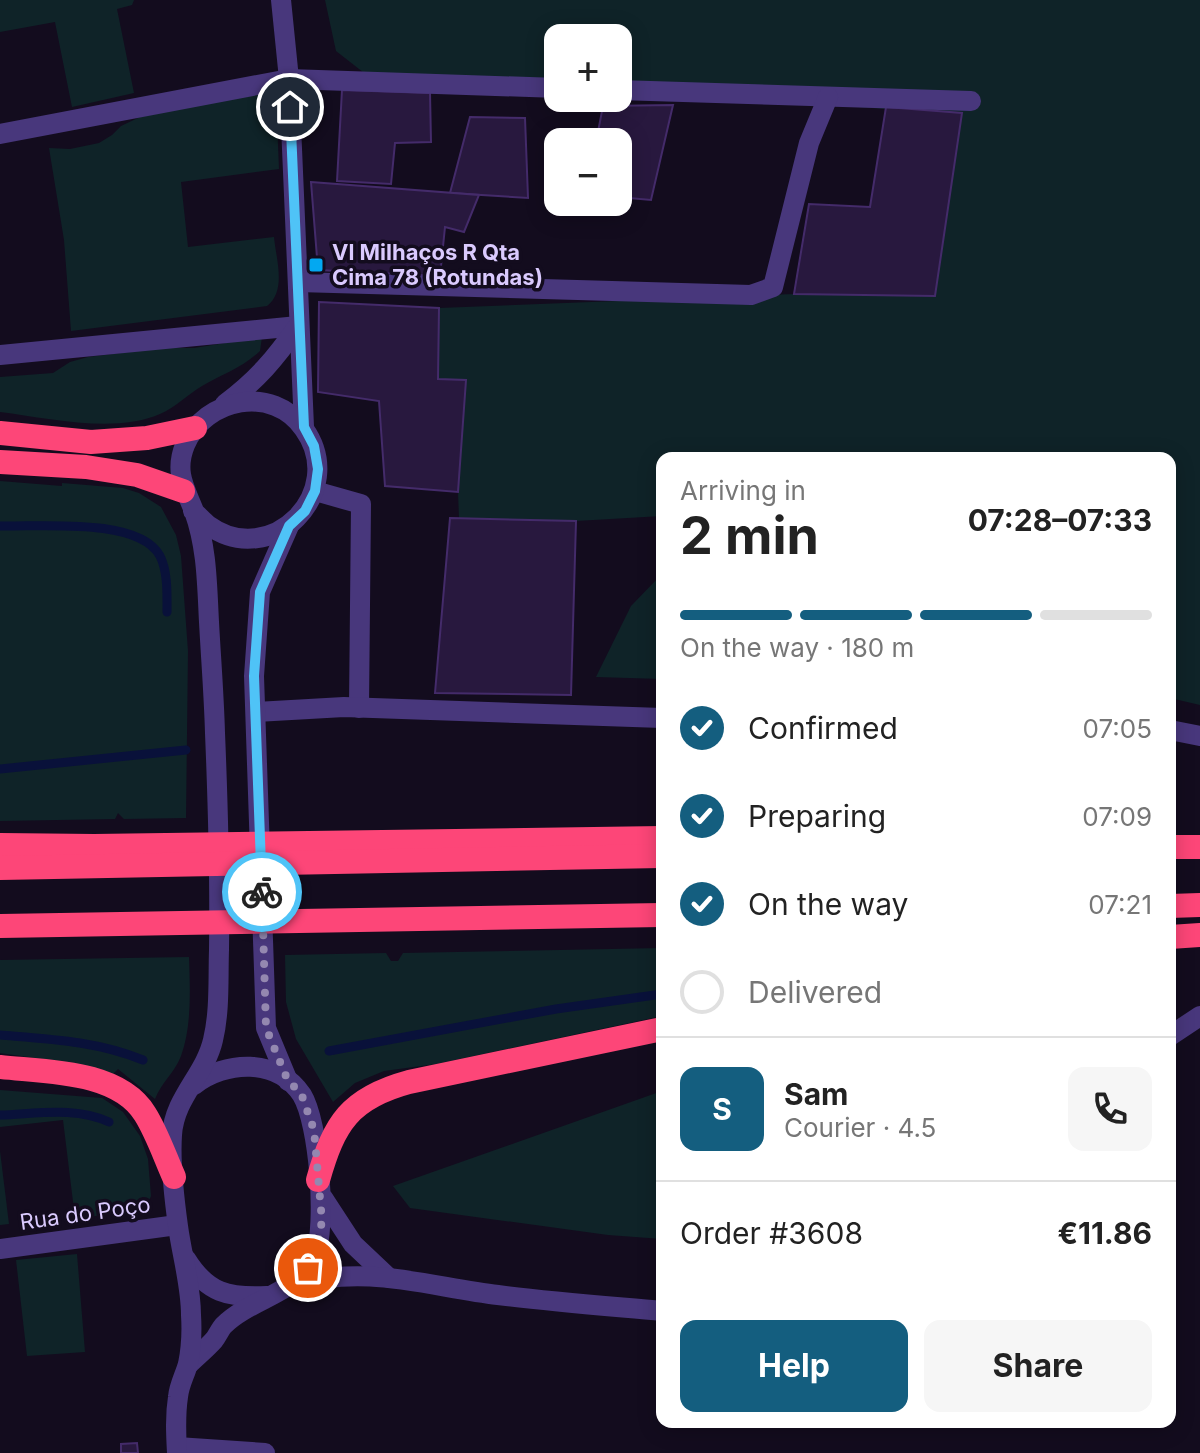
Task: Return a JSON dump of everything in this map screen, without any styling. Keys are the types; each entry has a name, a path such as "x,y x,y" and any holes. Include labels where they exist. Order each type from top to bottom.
{"highway":[{"path":"0,433 91,442 147,438 195,428"},
{"path":"0,462 137,475 188,501"},
{"path":"0,845 656,838"},
{"path":"1176,847 1200,847"},
{"path":"0,868 656,856"},
{"path":"1176,906 1200,905"},
{"path":"0,926 656,915"},
{"path":"1176,937 1200,935"},
{"path":"319,1187 327,1147 345,1117 372,1094 409,1082 656,1030"},
{"path":"0,1067 81,1076 116,1089 145,1113 174,1177"}],"street":[{"path":"281,0 289,79 304,427"},
{"path":"0,134 289,79 544,88"},
{"path":"632,90 971,101"},
{"path":"298,282 751,295 773,287 809,143 828,97"},
{"path":"0,355 298,326"},
{"path":"265,1453 177,1450 178,1397 188,1365 191,1297 177,1225 172,1133 183,1097 206,1060 213,1042 220,899 205,556 180,469 184,447 195,428 263,373 298,326"},
{"path":"188,501 209,526 238,537 270,536 289,526 305,511 315,491 318,469 314,446 304,427 276,406 259,401 223,406"},
{"path":"315,491 361,504 359,708"},
{"path":"288,1081 266,1028 254,676 260,592 289,526"},
{"path":"257,721 359,708 435,708 656,718"},
{"path":"1176,731 1200,736"},
{"path":"1176,1032 1200,1016"},
{"path":"183,1097 207,1075 234,1066 263,1068 288,1081 301,1093 309,1111 322,1221 315,1256 301,1277 287,1288"},
{"path":"319,1187 353,1244 389,1278"},
{"name":"Rua do Poço","path":"0,1249 177,1225"},
{"path":"182,1248 187,1261 203,1282 221,1293 267,1296"},
{"path":"188,1365 213,1342 225,1324 267,1296 316,1279 335,1276 389,1278 498,1295 656,1310"}],"green space":[{"path":"0,0 134,0 132,5 117,9 134,93 72,107 55,22 0,32"},
{"path":"325,0 1200,0 1200,705 1176,699 1176,452 656,452 656,516 576,521 459,518 466,381 438,379 439,308 794,294 935,296 962,114 632,92 632,24 544,24 544,86 368,76 336,51"},
{"path":"268,91 276,96 279,169 181,182 188,247 274,237 279,283 273,300 267,306 71,331 64,240 49,148 70,149 99,143 121,126 140,117"},
{"path":"262,337 260,351 246,362 202,386 166,411 142,420 81,423 0,412 0,377 53,373 70,362 88,357 163,348 194,348"},
{"path":"0,481 123,488 139,493 161,507 176,535 181,556 188,651 186,818 124,819 118,813 115,819 0,821"},
{"path":"656,580 656,679 596,677 631,606"},
{"path":"656,948 656,1017 436,1064 384,1071 355,1083 333,1102 296,1039 286,1002 285,955 386,953 391,961 398,961 403,953"},
{"path":"189,957 190,1007 185,1044 178,1062 155,1099 118,1069 113,1074 77,1064 0,1053 0,960"},
{"path":"0,1090 102,1098 123,1112 140,1136 148,1159 151,1196 145,1210 137,1215 136,1212 75,1218 63,1120 0,1127"},
{"path":"656,1093 656,1239 410,1208 393,1186"},
{"path":"0,1151 9,1224 0,1225"},
{"path":"77,1254 85,1352 27,1356 16,1260"}],"building":[{"path":"342,90 430,93 431,142 395,143 391,184 337,181"},
{"path":"673,105 651,200 632,198 632,128 599,128 602,112 632,112 632,106"},
{"path":"886,107 962,113 935,296 794,294 809,204 870,207"},
{"path":"470,117 525,118 528,198 450,193"},
{"path":"311,182 479,195 464,232 445,227 440,276 318,270"},
{"path":"319,302 439,308 438,379 466,380 458,492 385,486 379,401 318,392"},
{"path":"450,518 576,521 571,695 435,693"},
{"path":"137,1443 138,1453 121,1453 121,1444"}],"waterway":[{"path":"0,526 87,527 132,535 149,544 160,556 166,583 167,612"},
{"path":"0,769 186,750"},
{"path":"329,1051 556,1009 656,995"},
{"path":"0,1035 90,1045 143,1060"},
{"path":"0,1115 69,1112 109,1122"}],"way so far":[{"path":"262,892 266,1028 288,1081 301,1093 314,1130 322,1221 315,1256 308,1268"}],"place":[{"name":"Vl Milhaços R Qta Cima 78 (Rotundas)","path":"316,265"}],"route":[{"path":"262,892 254,676 260,592 289,526 305,511 315,491 318,469 314,446 304,427 290,107"}]}
